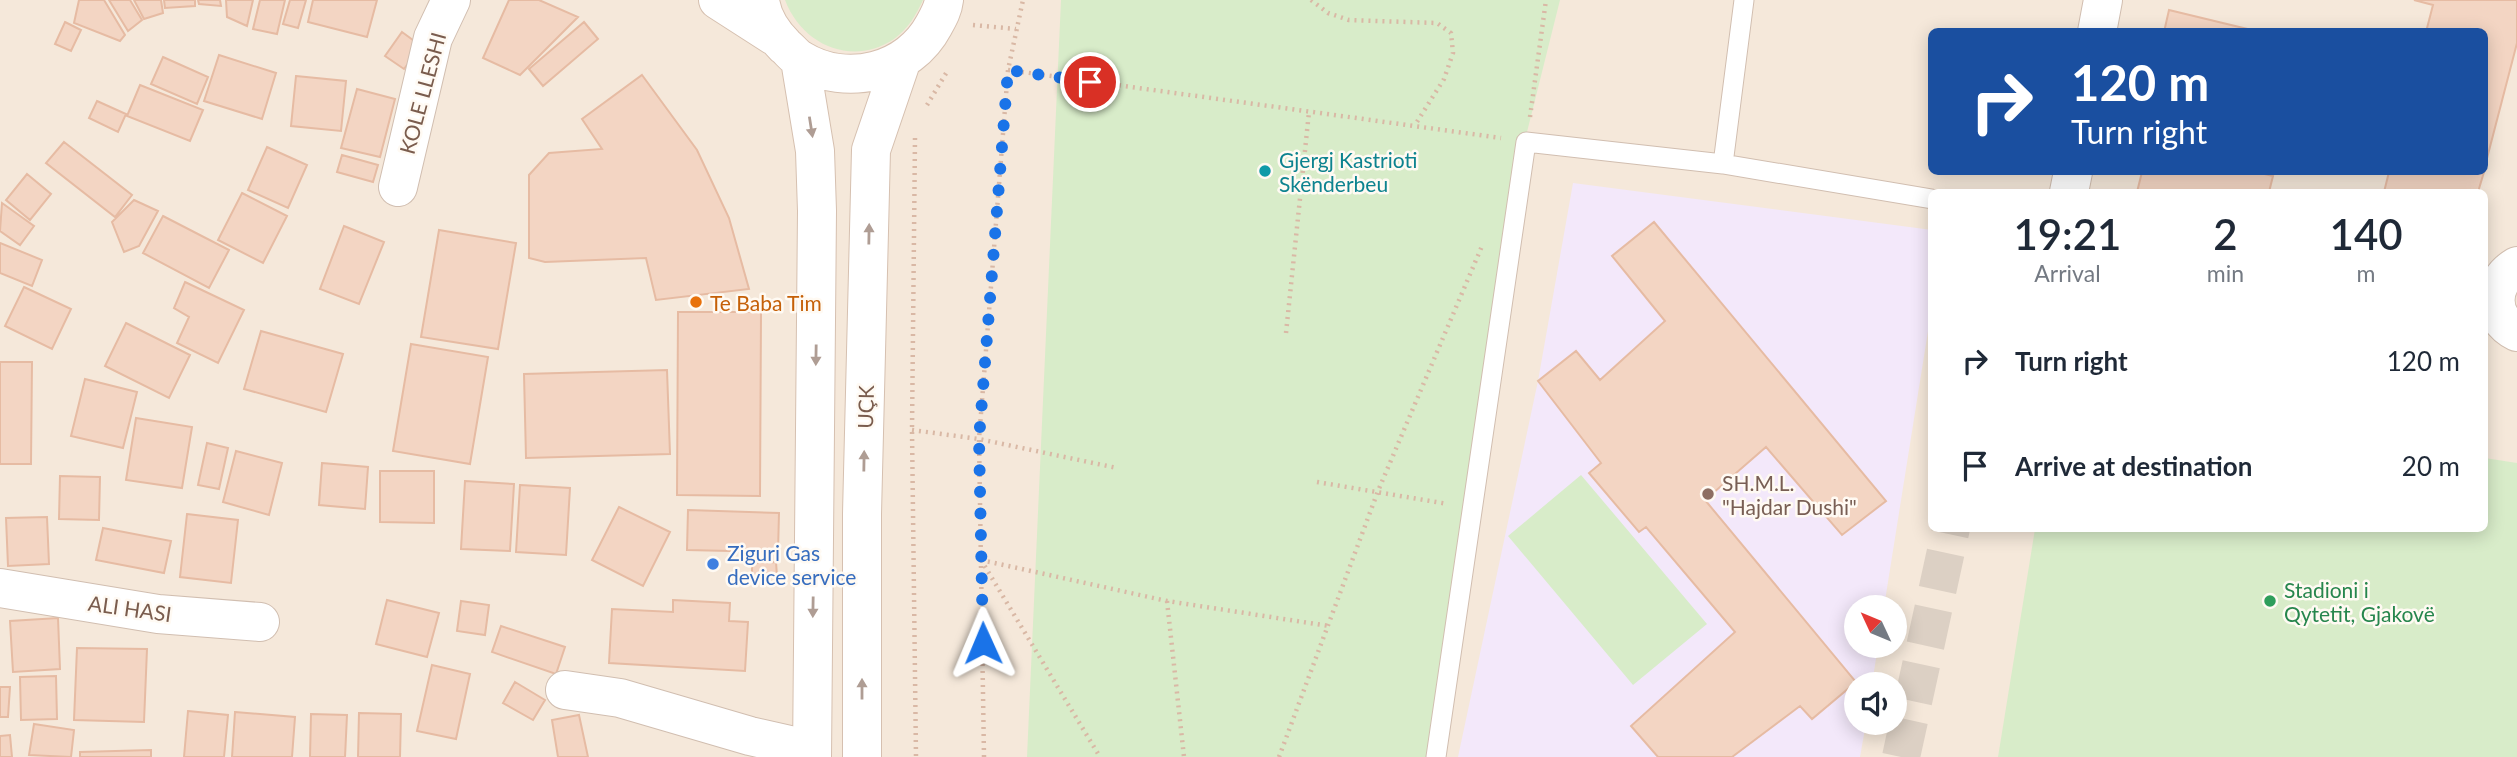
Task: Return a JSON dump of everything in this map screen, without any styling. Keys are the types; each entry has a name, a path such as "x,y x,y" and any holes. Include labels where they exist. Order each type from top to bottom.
{"street":[{"name":"KOLE LLESHI","path":"398,187 432,38 451,0"},
{"path":"718,0 787,48"},
{"path":"565,690 620,698 812,753 817,211 814,151 787,48 760,0"},
{"path":"2098,28 2103,0"},
{"name":"UÇK","path":"787,48 832,73 867,74 901,62 927,39 943,7 956,12"},
{"name":"UÇK","path":"862,757 862,514 871,150 901,62"},
{"path":"2501,323 2495,295 2498,283 2506,273 2517,266"},
{"name":"ALI HASI","path":"0,588 159,614 260,622"}],"lane":[{"path":"1723,164 1744,0"},
{"path":"1436,757 1526,142 1723,164 1928,198"}],"path":[{"path":"984,757 979,439 1008,70 1023,0"},
{"path":"1311,0 1328,13 1349,20 1437,23 1451,33 1453,53 1444,79 1415,125"},
{"path":"1008,70 1526,142 1546,0"},
{"path":"956,12 1016,29"},
{"path":"924,111 951,65"},
{"path":"1286,333 1309,112"},
{"path":"915,128 912,430 916,757"},
{"path":"1279,757 1378,491 1484,242"},
{"path":"912,430 979,439 1117,468"},
{"path":"1317,482 1472,508"},
{"path":"981,559 1167,601 1329,626"},
{"path":"981,559 1100,757"},
{"path":"1167,601 1184,757"}],"shaded area":[{"path":"0,0 2517,0 2517,757 0,757"},
{"name":"SH.M.L. \"Hajdar Dushi\"","path":"1573,183 1928,229 1928,331 1886,595 1844,595 1844,658 1876,658 1874,672 1844,672 1844,735 1864,735 1860,757 1458,757 1538,381"}],"green space":[{"path":"785,0 923,0 911,21 894,39 862,51 846,51 830,47 803,29"},
{"path":"1061,0 1560,0 1519,164 1431,757 1027,757"},
{"name":"Stadioni i Qytetit, Gjakovë","path":"2488,458 2517,463 2517,757 1998,757 2035,532 2488,532"},
{"path":"1581,475 1707,624 1633,685 1508,536"}],"building":[{"path":"79,0 104,0 125,35 120,41 74,23"},
{"path":"109,0 130,0 142,20 128,31"},
{"path":"134,0 161,0 163,13 144,19"},
{"path":"164,0 195,0 195,6 165,8"},
{"path":"198,0 220,0 221,6 199,4"},
{"path":"226,0 253,0 247,26 227,17"},
{"path":"260,0 285,0 277,34 253,29"},
{"path":"290,0 306,0 298,28 283,24"},
{"path":"313,0 377,0 367,37 308,22"},
{"path":"509,0 539,0 578,17 520,75 483,58"},
{"path":"2414,0 2517,0 2517,43 2488,154 2488,28 2427,28 2433,5"},
{"path":"2169,10 2243,28 2165,28"},
{"path":"65,22 81,30 71,51 55,44"},
{"path":"584,22 598,39 543,86 529,69"},
{"path":"402,32 421,46 404,69 385,56"},
{"path":"219,55 276,73 262,119 204,101"},
{"path":"163,57 208,77 197,104 151,84"},
{"path":"642,75 697,150 729,218 749,289 656,300 646,258 545,262 529,258 529,175 549,153 602,149 582,119"},
{"path":"296,76 346,81 341,131 291,126"},
{"path":"140,85 203,110 190,141 127,116"},
{"path":"357,89 395,99 380,157 341,148"},
{"path":"97,101 126,114 118,132 89,118"},
{"path":"64,142 132,195 115,217 46,163"},
{"path":"267,147 307,165 288,208 248,190"},
{"path":"342,155 378,165 373,182 337,172"},
{"path":"27,174 51,194 30,220 6,200"},
{"path":"2141,175 2273,176 2270,189 2138,189"},
{"path":"2388,175 2483,175 2479,189 2385,189"},
{"path":"242,193 287,216 263,263 218,240"},
{"path":"134,200 158,211 139,246 124,252 112,222"},
{"path":"2,203 34,226 20,245 0,231"},
{"path":"163,216 229,250 209,288 143,253"},
{"path":"1654,222 1886,501 1842,535 1766,447 1705,500 1848,672 1844,672 1844,692 1812,719 1800,706 1732,757 1658,757 1631,726 1735,632 1646,527 1639,532 1589,473 1601,463 1538,381 1576,351 1600,380 1665,321 1612,256"},
{"path":"344,226 384,242 359,304 320,289"},
{"path":"439,230 516,243 498,349 421,337"},
{"path":"0,243 42,260 32,286 0,273"},
{"path":"185,282 244,310 218,363 177,343 189,317 174,308"},
{"path":"24,287 71,309 52,349 5,326"},
{"path":"678,312 761,312 760,496 677,495"},
{"path":"126,323 190,355 169,398 105,366"},
{"path":"261,331 343,354 326,412 244,389"},
{"path":"411,344 488,357 470,464 393,451"},
{"path":"0,362 32,362 31,464 0,464"},
{"path":"667,370 670,454 526,458 524,374"},
{"path":"85,379 137,392 123,448 71,436"},
{"path":"136,418 192,427 182,488 126,480"},
{"path":"207,443 228,448 219,489 198,485"},
{"path":"236,451 282,463 269,515 223,502"},
{"path":"322,463 368,467 365,509 319,505"},
{"path":"380,471 434,471 434,523 380,522"},
{"path":"60,476 100,477 99,520 59,519"},
{"path":"465,481 514,484 510,551 461,549"},
{"path":"520,485 570,488 566,555 516,552"},
{"path":"619,507 670,532 643,586 592,560"},
{"path":"688,510 779,513 778,552 687,550"},
{"path":"187,514 238,520 231,583 180,577"},
{"path":"47,517 49,564 8,566 6,518"},
{"path":"103,528 171,541 164,573 96,560"},
{"path":"776,562 777,576 752,577 752,563"},
{"path":"387,600 439,613 427,657 376,644"},
{"path":"673,600 730,603 729,621 748,622 745,671 609,663 612,609 673,612"},
{"path":"461,601 489,605 485,635 457,631"},
{"path":"58,618 60,669 13,672 10,621"},
{"path":"501,626 565,647 556,674 492,652"},
{"path":"77,648 147,649 144,722 74,720"},
{"path":"432,665 470,674 456,739 417,731"},
{"path":"56,676 57,719 21,720 20,677"},
{"path":"515,682 545,700 533,720 503,703"},
{"path":"0,687 10,687 8,717 0,717"},
{"path":"188,711 228,715 224,757 184,757"},
{"path":"235,712 295,717 292,757 232,757"},
{"path":"359,713 401,714 400,757 358,757"},
{"path":"311,714 347,715 345,757 310,757"},
{"path":"579,715 588,757 558,757 552,720"},
{"path":"34,724 74,730 71,757 29,755"},
{"path":"10,735 12,757 0,757 0,736"},
{"path":"151,750 151,757 80,757 80,752"}],"tunnel":[{"path":"1901,757 1950,532"}],"place":[{"name":"Gjergj Kastrioti Skënderbeu","path":"1265,171"},
{"name":"Te Baba Tim","path":"696,302"},
{"name":"SH.M.L. \"Hajdar Dushi\"","path":"1708,494"},
{"name":"Ziguri Gas device service","path":"713,564"},
{"name":"Stadioni i Qytetit, Gjakovë","path":"2270,601"}],"route":[{"path":"983,643 979,439 1008,70 1090,82"}]}
